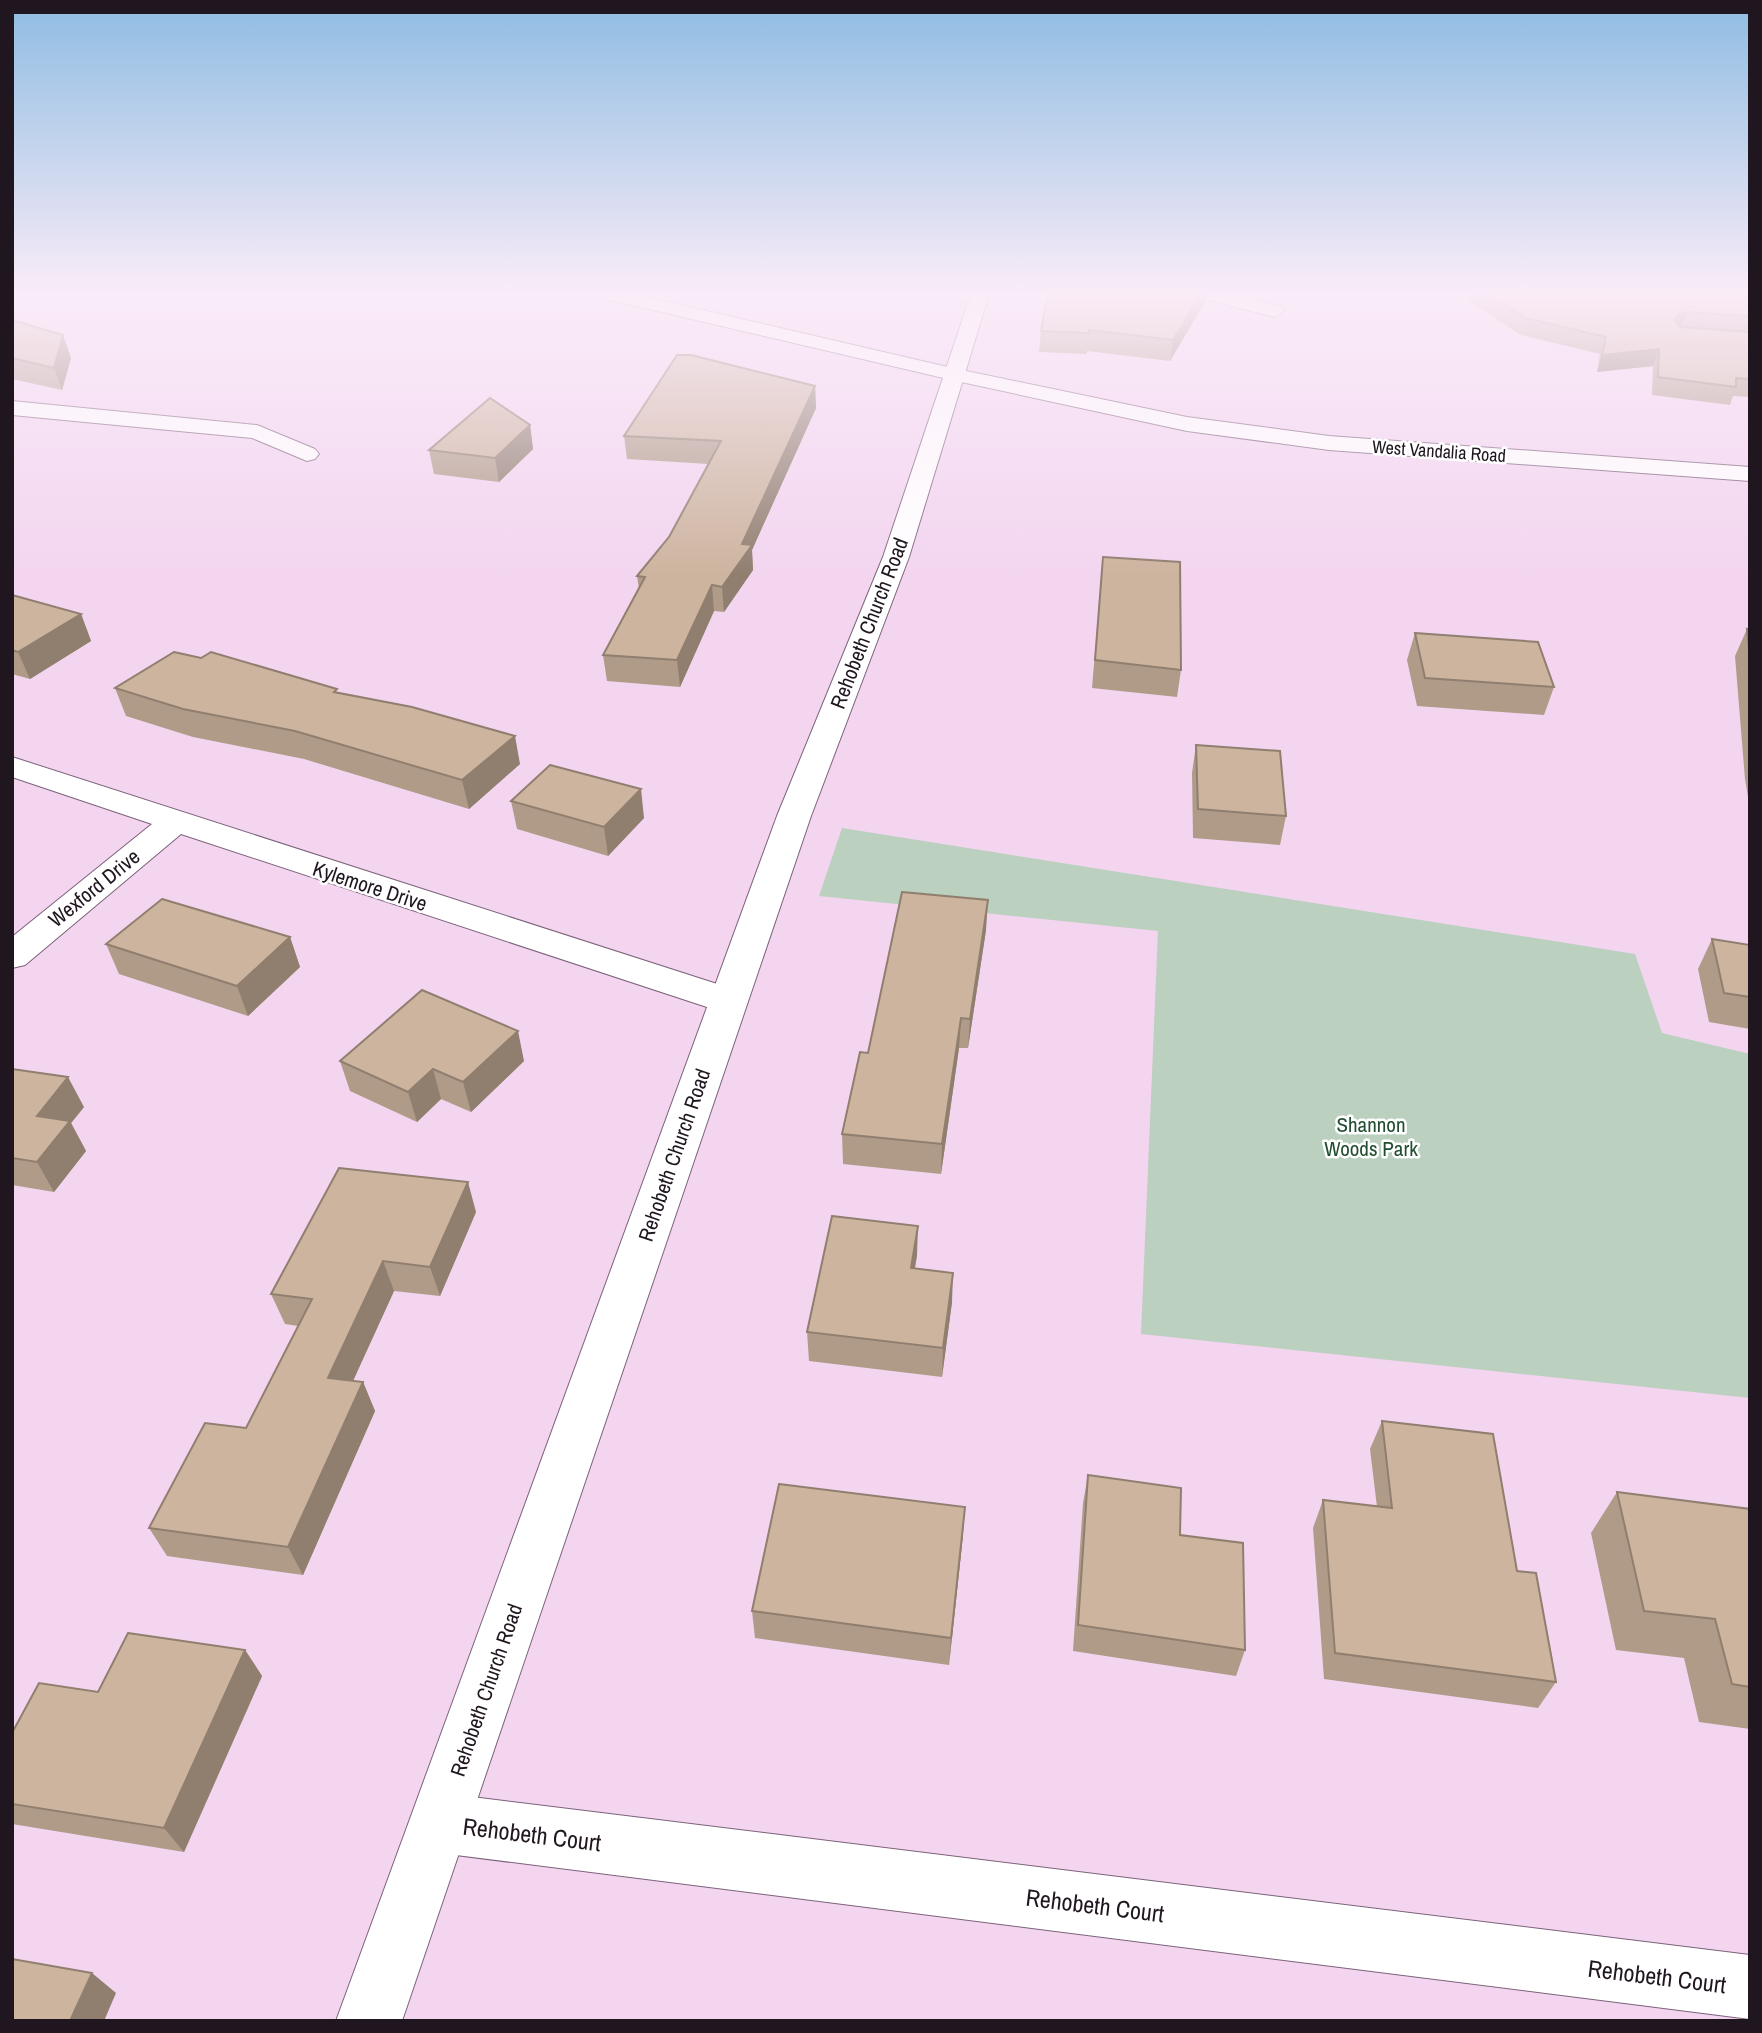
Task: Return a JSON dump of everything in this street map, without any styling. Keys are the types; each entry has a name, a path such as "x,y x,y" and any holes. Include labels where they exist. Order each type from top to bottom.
{"street":[{"name":"Rehobeth Church Road","path":"369,2021 794,816 896,557 948,386"},
{"name":"West Vandalia Road","path":"1008,386 1187,424 1329,443 1750,474"},
{"path":"12,408 257,432 307,454"},
{"name":"Kylemore Drive","path":"12,766 729,1001"},
{"name":"Wexford Drive","path":"12,956 176,821"},
{"name":"Rehobeth Court","path":"440,1823 1750,1987"}],"green space":[{"name":"Shannon Woods Park","path":"842,828 1635,954 1662,1033 1750,1054 1750,1398 1141,1334 1158,931 819,896"}],"building":[{"path":"657,386 815,386 742,544 752,545 722,587 712,585 677,660 603,655 645,577 637,576 669,537 721,441 624,436"},
{"path":"490,398 530,425 495,458 429,450"},
{"path":"1103,557 1180,562 1181,670 1095,660"},
{"path":"12,595 81,614 18,652 12,650"},
{"path":"1747,629 1750,630 1750,659"},
{"path":"1415,633 1538,642 1554,687 1425,678"},
{"path":"174,652 201,658 211,652 337,689 334,692 412,707 515,736 462,780 295,731 183,709 115,688"},
{"path":"1196,745 1280,751 1286,816 1198,809"},
{"path":"550,765 641,789 604,827 511,801"},
{"path":"902,892 988,900 970,1019 961,1018 942,1144 842,1134 860,1052 868,1053"},
{"path":"162,899 290,937 237,986 106,944"},
{"path":"1712,939 1750,945 1750,997 1724,993"},
{"path":"422,990 518,1031 463,1082 433,1069 408,1092 340,1061"},
{"path":"12,1069 68,1077 37,1116 70,1121 37,1162 12,1158"},
{"path":"339,1168 468,1182 430,1267 383,1261 328,1378 363,1382 288,1547 149,1528 205,1423 246,1428 312,1299 271,1294"},
{"path":"832,1216 918,1226 911,1268 953,1273 943,1348 807,1332"},
{"path":"1382,1421 1493,1434 1517,1571 1536,1573 1556,1682 1335,1653 1323,1500 1392,1508"},
{"path":"1088,1475 1181,1488 1180,1535 1243,1543 1245,1650 1078,1625"},
{"path":"779,1484 965,1507 951,1638 752,1611"},
{"path":"1617,1492 1750,1509 1750,1687 1732,1684 1715,1619 1644,1611"},
{"path":"128,1633 245,1650 164,1828 12,1804 12,1733 39,1683 98,1692"},
{"path":"12,1959 92,1973 70,2021 12,2021"}]}
